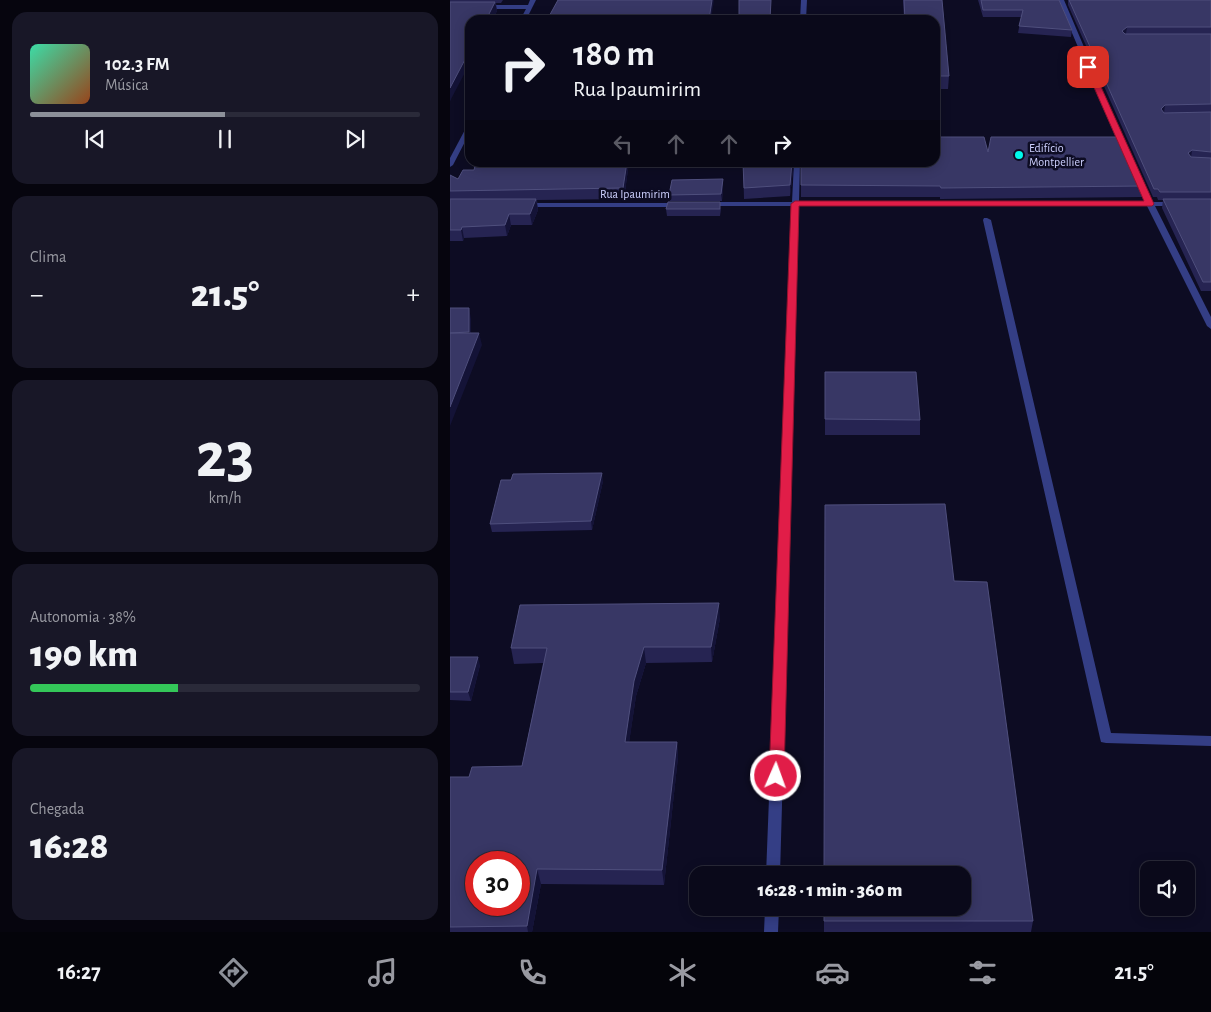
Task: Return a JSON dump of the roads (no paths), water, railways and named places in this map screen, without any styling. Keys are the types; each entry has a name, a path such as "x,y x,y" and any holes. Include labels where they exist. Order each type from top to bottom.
{"street":[{"path":"526,15 533,0"},
{"path":"803,15 804,0"},
{"path":"1071,1 1061,0 1126,152"},
{"path":"477,7 530,7"},
{"path":"450,166 465,136"},
{"path":"773,866 797,167"},
{"path":"1134,170 1149,204 1211,326"},
{"name":"Rua Ipaumirim","path":"509,206 687,204"},
{"path":"697,204 1185,204"},
{"path":"987,220 1106,738 1211,741"},
{"path":"771,932 772,916"}],"place":[{"name":"Edifício Montpellier","path":"1019,155"}]}
